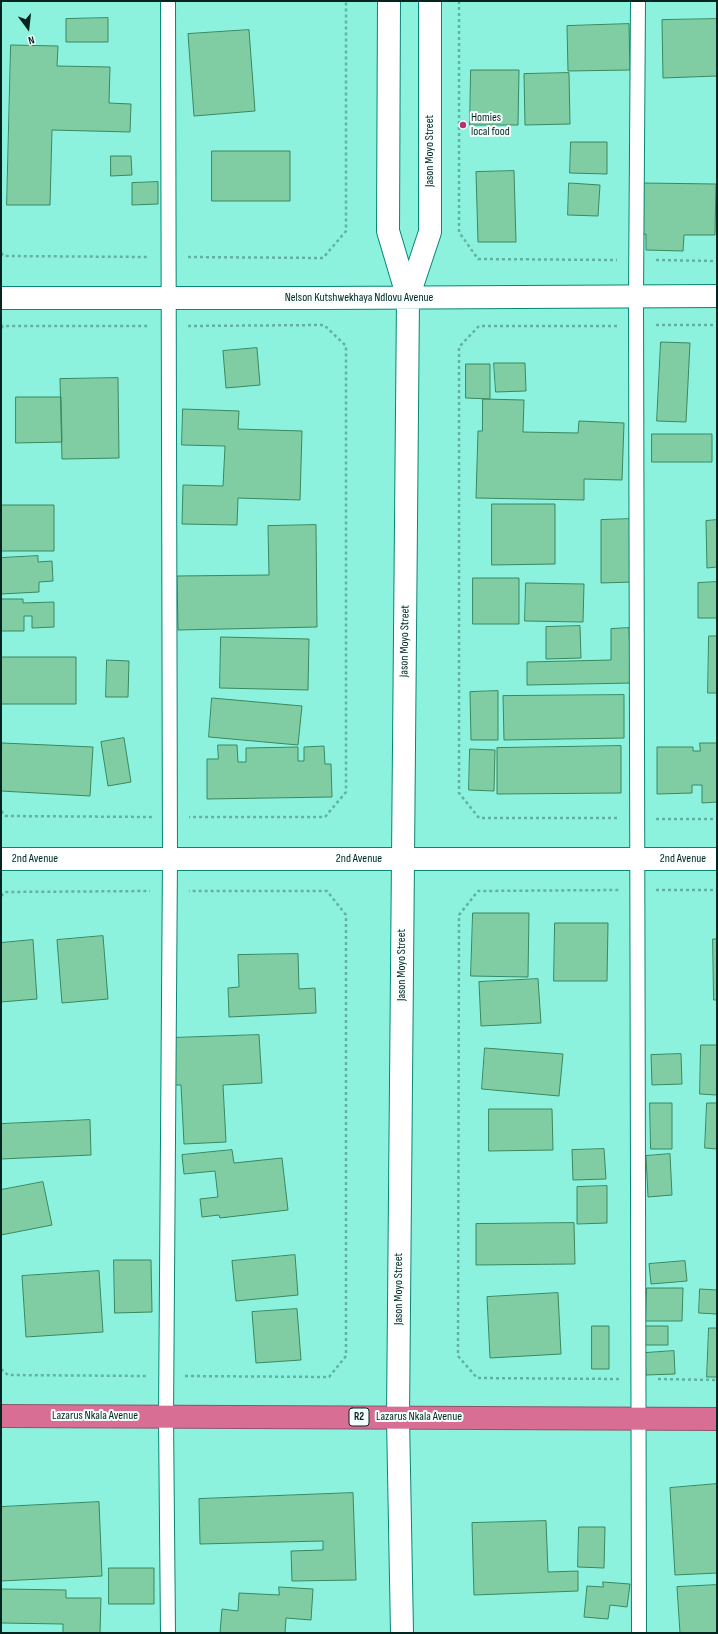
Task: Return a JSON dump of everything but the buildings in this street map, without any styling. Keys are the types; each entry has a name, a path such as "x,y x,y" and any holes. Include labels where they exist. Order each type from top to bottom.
{"highway":[{"name":"Lazarus Nkala Avenue","path":"1,1416 717,1419"}],"street":[{"name":"Jason Moyo Street","path":"389,1 388,231 408,298 398,1417 402,1633"},
{"name":"Jason Moyo Street","path":"408,298 430,232 430,1"},
{"name":"Nelson Kutshwekhaya Ndlovu Avenue","path":"1,298 168,299 717,296"},
{"name":"2nd Avenue","path":"1,859 717,859"}],"lane":[{"path":"168,1 170,859 166,1417 168,1633"},
{"path":"638,1 636,296 638,818 637,1419 639,1633"}],"path":[{"path":"323,258 346,230 346,1"},
{"path":"459,1 459,232 478,259 717,261"},
{"path":"717,325 479,326 459,347 459,793 479,818 717,819"},
{"path":"1,328 3,326 324,326 346,346 346,792 325,817"},
{"path":"717,890 478,890 458,915 458,1356 477,1378 717,1380"},
{"path":"1,896 5,892 327,891 346,915 346,1356 329,1377"}],"place":[{"name":"Homies local food","path":"463,125"}]}
